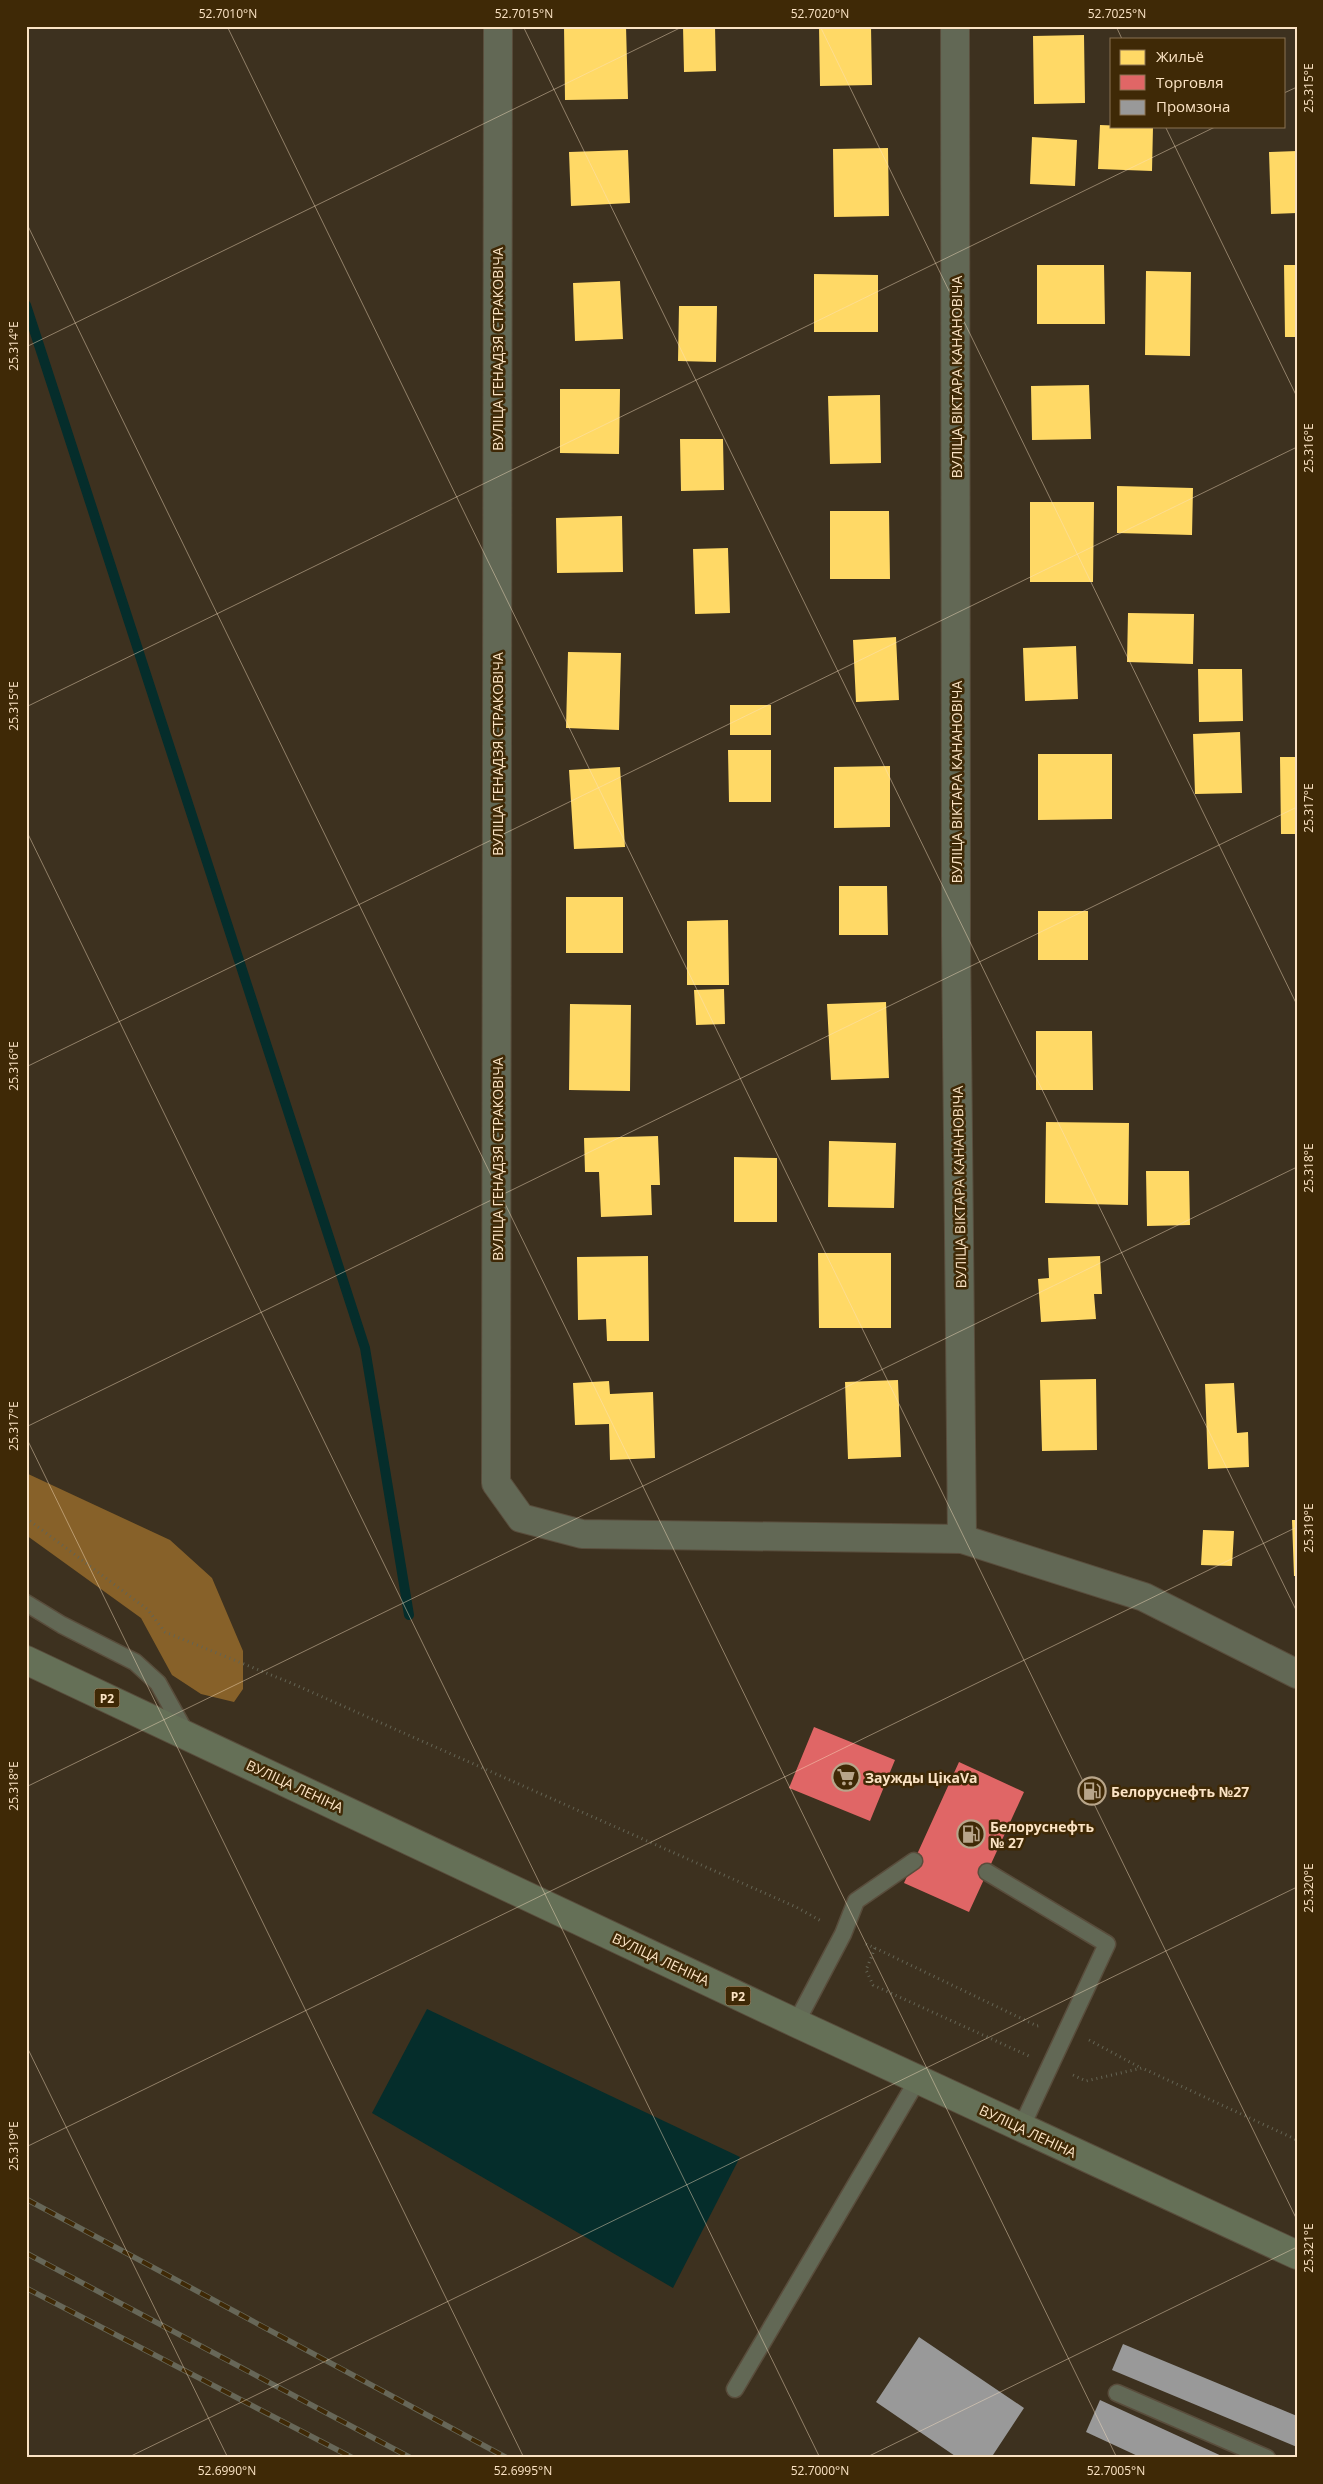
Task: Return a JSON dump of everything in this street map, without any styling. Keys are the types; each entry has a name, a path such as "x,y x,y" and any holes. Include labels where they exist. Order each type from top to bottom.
{"main road":[{"name":"ВУЛІЦА ЛЕНІНА","path":"26,1660 796,2023 1297,2255"}],"street":[{"name":"ВУЛІЦА ГЕНАДЗЯ СТРАКОВІЧА","path":"498,26 496,1483 521,1518 582,1534 962,1539"},
{"name":"ВУЛІЦА ВІКТАРА КАНАНОВІЧА","path":"955,26 956,947 962,1539"},
{"path":"962,1539 1144,1597 1297,1674"}],"lane":[{"path":"26,1603 62,1625 135,1662 158,1683 187,1735"},
{"path":"796,2023 843,1934 856,1901 914,1861"},
{"path":"987,1872 1107,1944 1021,2128"},
{"path":"736,2390 918,2080"},
{"path":"1117,2393 1267,2458"}],"path":[{"path":"26,1518 147,1609 165,1632 291,1683 796,1907 843,1934 1037,2026 1053,2023 1067,2028 1142,2068 1297,2140"},
{"path":"875,1948 866,1970 873,1985 1050,2065 1086,2081 1142,2068"}],"shaded area":[{"path":"26,1473 170,1540 212,1578 243,1651 243,1689 234,1702 201,1694 172,1675 141,1618 26,1535"}],"water":[{"path":"427,2009 740,2157 673,2288 372,2113"}],"building: Жильё":[{"path":"564,26 626,26 628,99 565,100"},
{"path":"683,26 715,26 716,71 684,72"},
{"path":"819,26 871,26 872,85 820,86"},
{"path":"1084,35 1085,103 1034,104 1033,36"},
{"path":"1100,125 1110,125 1110,128 1153,128 1152,171 1098,169"},
{"path":"1032,137 1077,140 1075,186 1030,184"},
{"path":"888,148 889,216 834,217 833,149"},
{"path":"628,150 630,203 571,206 569,152"},
{"path":"1297,151 1297,213 1271,214 1269,152"},
{"path":"1037,265 1104,265 1105,324 1037,324"},
{"path":"1284,265 1297,265 1297,337 1285,337"},
{"path":"1146,271 1191,272 1190,356 1145,355"},
{"path":"814,274 878,275 878,332 814,332"},
{"path":"620,281 623,339 575,341 573,283"},
{"path":"679,306 717,306 716,362 678,361"},
{"path":"1089,385 1091,439 1032,440 1031,386"},
{"path":"560,389 620,389 619,454 560,453"},
{"path":"880,395 881,463 830,464 828,396"},
{"path":"680,439 723,439 724,490 681,491"},
{"path":"1117,486 1193,488 1192,535 1117,533"},
{"path":"1030,502 1094,502 1093,582 1030,582"},
{"path":"830,511 889,511 890,579 830,579"},
{"path":"622,516 623,572 557,573 556,518"},
{"path":"728,548 730,613 695,614 693,549"},
{"path":"1128,613 1194,614 1193,664 1127,662"},
{"path":"896,637 899,700 856,702 853,640"},
{"path":"1076,646 1078,699 1025,701 1023,648"},
{"path":"568,652 621,653 619,730 566,728"},
{"path":"1198,669 1242,669 1243,721 1199,722"},
{"path":"730,705 771,705 771,735 730,735"},
{"path":"1240,732 1242,793 1195,794 1193,734"},
{"path":"728,750 771,750 771,802 729,802"},
{"path":"1038,754 1112,754 1112,819 1038,820"},
{"path":"1280,757 1297,757 1297,834 1281,834"},
{"path":"890,766 890,827 834,828 834,767"},
{"path":"620,767 625,847 574,849 569,770"},
{"path":"839,886 887,886 888,935 839,935"},
{"path":"566,897 623,897 623,953 566,953"},
{"path":"1038,911 1088,911 1088,960 1038,960"},
{"path":"728,920 729,985 687,985 687,921"},
{"path":"724,989 725,1024 696,1025 694,990"},
{"path":"886,1002 889,1078 831,1080 827,1004"},
{"path":"570,1004 631,1005 630,1091 569,1090"},
{"path":"1036,1031 1092,1031 1093,1090 1036,1090"},
{"path":"1046,1122 1129,1123 1128,1205 1045,1203"},
{"path":"658,1136 660,1185 651,1185 652,1215 601,1217 599,1172 585,1172 584,1138"},
{"path":"829,1141 896,1143 894,1208 828,1207"},
{"path":"734,1157 777,1158 777,1222 734,1222"},
{"path":"1146,1171 1189,1171 1190,1225 1147,1226"},
{"path":"818,1253 891,1253 891,1328 819,1328"},
{"path":"648,1256 649,1341 607,1341 606,1319 578,1320 577,1257"},
{"path":"1100,1256 1102,1294 1094,1294 1096,1319 1041,1322 1038,1279 1049,1278 1048,1258"},
{"path":"1096,1379 1097,1450 1042,1451 1040,1380"},
{"path":"898,1380 901,1457 848,1459 845,1382"},
{"path":"609,1381 610,1394 653,1392 655,1458 610,1460 609,1424 575,1425 573,1383"},
{"path":"1234,1383 1237,1433 1248,1432 1249,1467 1208,1469 1205,1384"},
{"path":"1292,1520 1297,1520 1297,1576 1294,1576"},
{"path":"1203,1530 1234,1531 1232,1566 1201,1565"}],"building: Торговля":[{"path":"814,1727 895,1760 870,1821 789,1788"},
{"path":"959,1762 1024,1792 969,1912 904,1883"}],"building: Промзона":[{"path":"919,2337 1024,2408 991,2458 958,2458 876,2402"},
{"path":"1123,2344 1297,2416 1297,2447 1112,2370"},
{"path":"1100,2400 1226,2458 1142,2458 1086,2432"}],"waterway":[{"path":"26,305 365,1348 409,1615"}],"railway":[{"path":"26,2199 507,2458"},
{"path":"26,2253 411,2458"},
{"path":"26,2288 353,2458"}],"place":[{"name":"Заужды ЦікаVа","path":"846,1777"},
{"name":"Белоруснефть №27","path":"1092,1791"},
{"name":"Белоруснефть № 27","path":"971,1834"}]}
